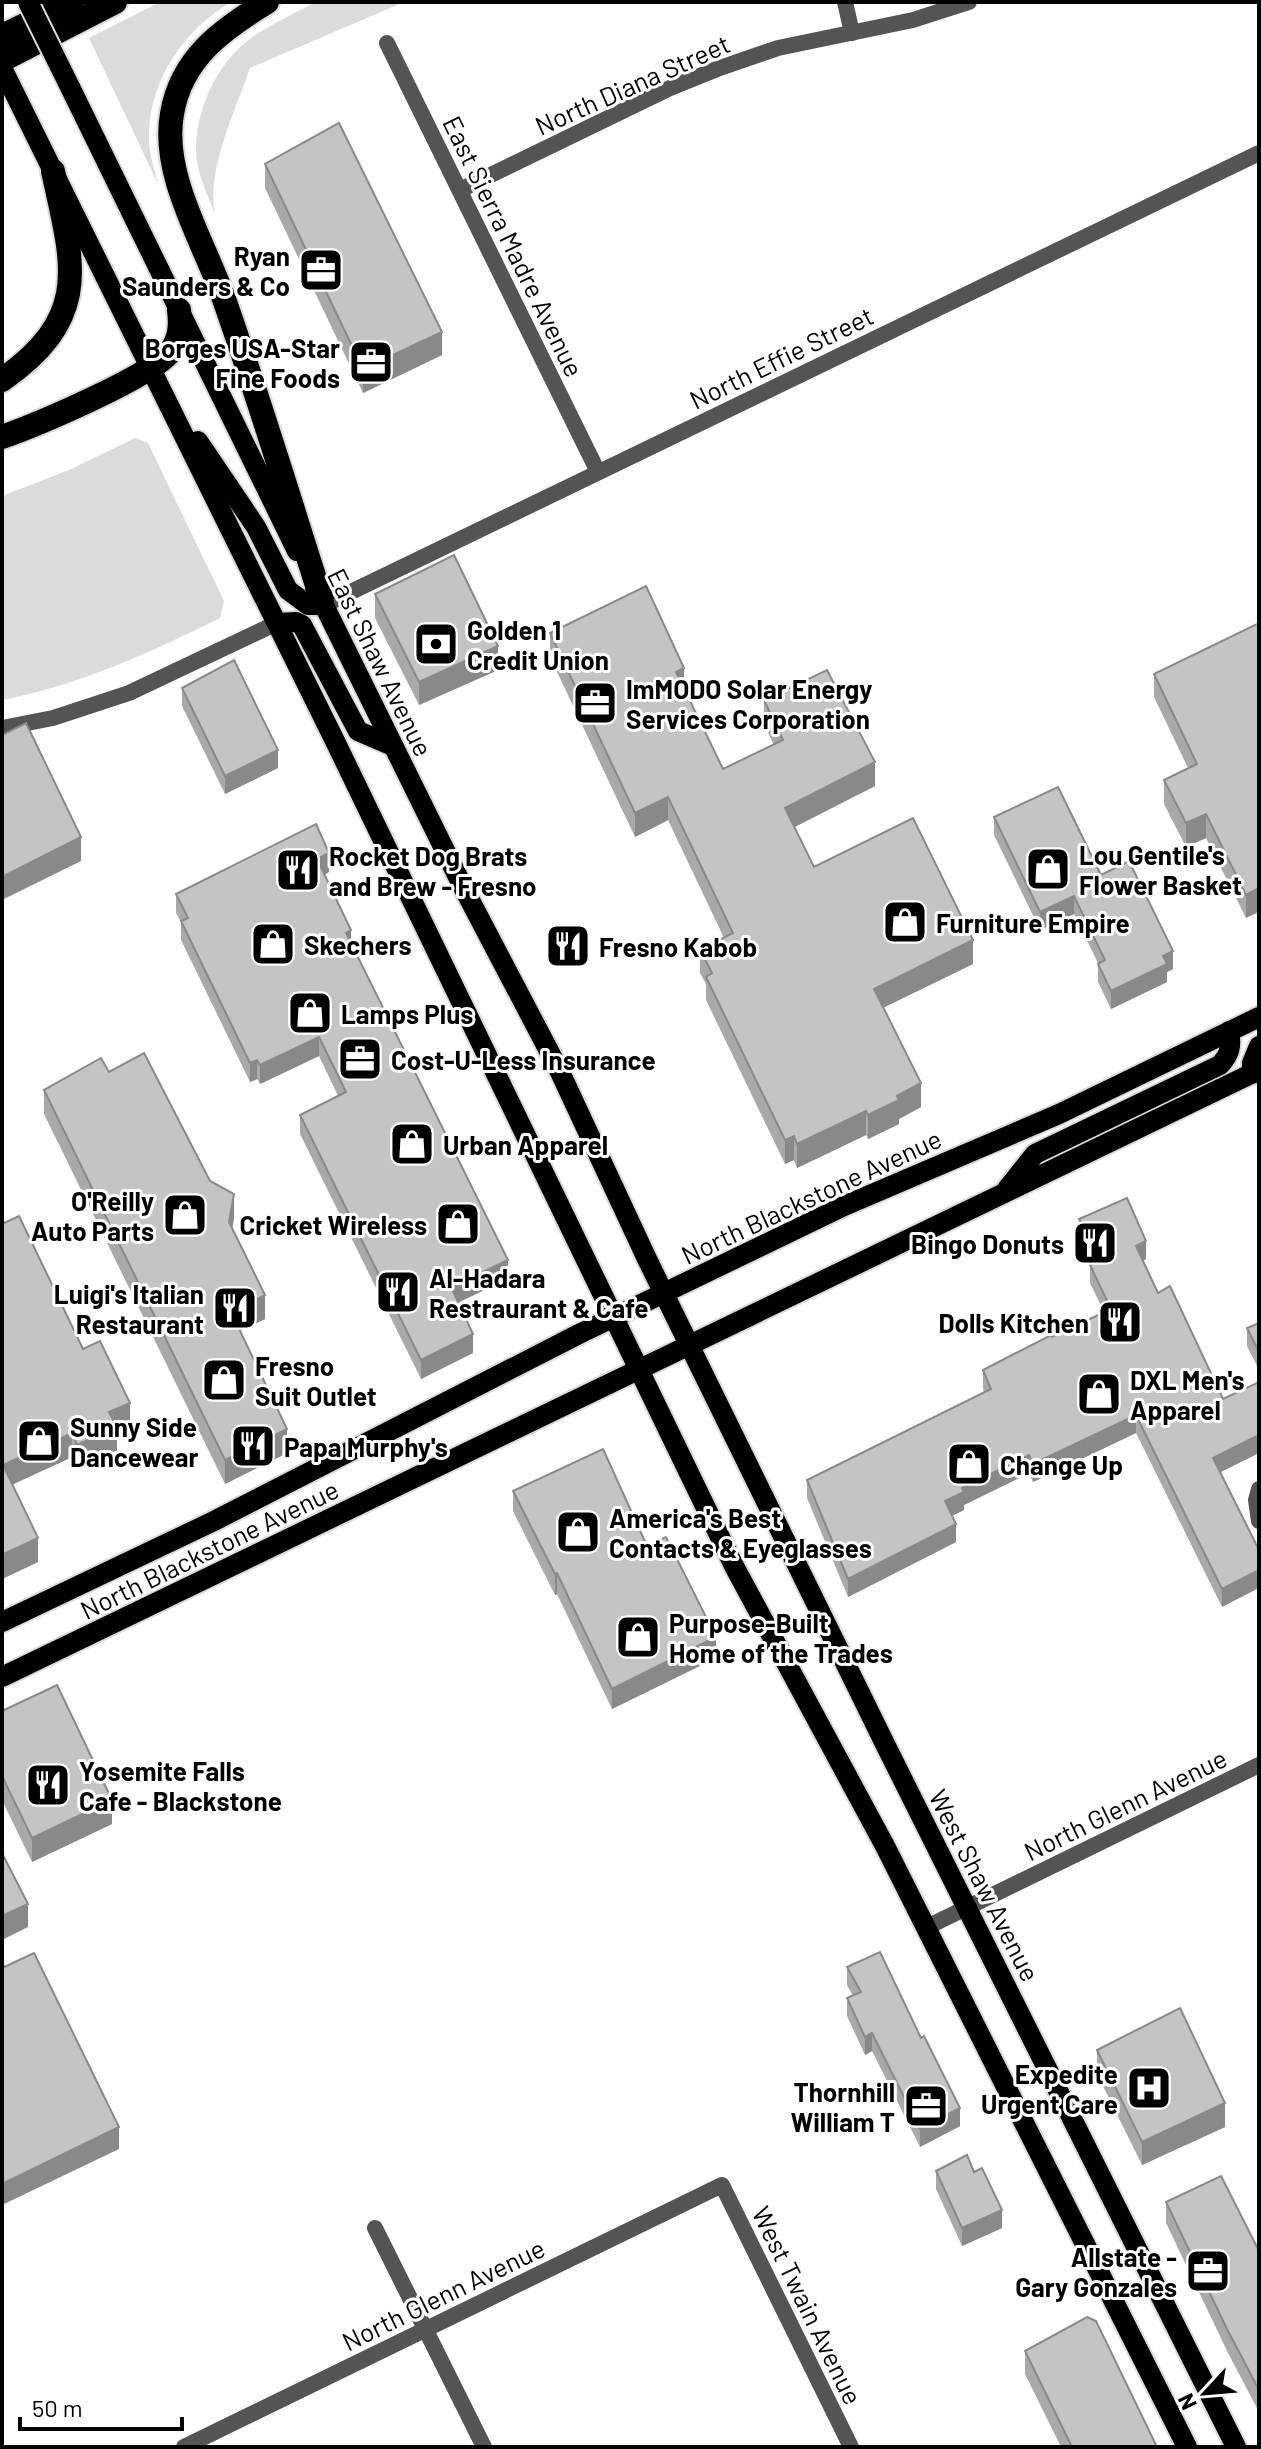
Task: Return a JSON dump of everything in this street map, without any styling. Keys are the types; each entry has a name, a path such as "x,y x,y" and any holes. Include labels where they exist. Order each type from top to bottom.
{"highway":[{"path":"2,36 72,2"},
{"path":"2,60 115,2"},
{"path":"267,2 207,43 190,66 172,112 169,139 173,164 224,297 323,603"},
{"path":"2,380 41,346 61,318 68,299 72,277 71,252 53,171"},
{"path":"2,437 40,422 163,360 177,341 179,310"}],"main road":[{"name":"East Shaw Avenue","path":"28,2 463,887 560,1072 690,1345"},
{"path":"2,68 277,623 759,1617 840,1761 1187,2447"},
{"path":"150,369 256,527 288,590 308,605 323,603"},
{"path":"277,623 296,622 302,625 358,731 393,746"},
{"name":"North Blackstone Avenue","path":"2,1622 214,1521 614,1317 844,1206 1059,1114 1259,1017"},
{"path":"1005,1192 1035,1154 1220,1065 1229,1055 1229,1031"},
{"path":"1257,1077 1252,1063 1259,1046"},
{"name":"North Blackstone Avenue","path":"2,1677 1005,1192 1257,1077"},
{"name":"West Shaw Avenue","path":"690,1345 1236,2447"}],"street":[{"path":"845,2 852,33"},
{"name":"North Diana Street","path":"460,190 670,88 778,48 913,20 969,2"},
{"name":"East Sierra Madre Avenue","path":"387,43 598,472"},
{"name":"North Effie Street","path":"323,603 1259,153"},
{"path":"2,728 53,718 129,693 277,623"},
{"path":"1259,1489 1256,1500 1259,1521"},
{"name":"North Glenn Avenue","path":"925,1928 1259,1765"},
{"name":"North Glenn Avenue","path":"184,2447 722,2185"},
{"name":"West Twain Avenue","path":"722,2185 851,2447"},
{"path":"375,2228 484,2447"}],"shaded area":[{"path":"160,2 231,2 197,28 171,61 161,80 154,99 149,141 158,184 89,38"},
{"path":"315,2 404,2 250,68 218,160 213,198 215,215 200,175 196,150 199,120 209,91 225,64 246,42"},
{"path":"135,438 148,443 224,601 220,618 87,677 2,700 2,496 69,470"}],"building":[{"path":"339,123 442,332 363,369 265,164"},
{"name":"Golden 1 Credit Union","path":"454,555 498,646 419,682 375,594"},
{"path":"646,586 684,668 676,672 723,769 783,740 764,700 827,670 875,762 785,808 814,867 913,818 973,940 874,989 921,1083 897,1096 899,1100 868,1115 866,1111 797,1144 794,1136 785,1140 706,977 712,973 700,950 733,933 668,797 635,813 550,633"},
{"path":"1259,623 1259,888 1246,895 1206,814 1186,823 1164,780 1197,764 1154,674"},
{"path":"234,660 278,750 225,776 182,688"},
{"path":"26,723 81,837 2,877 2,735"},
{"path":"1058,787 1101,875 1129,861 1173,951 1163,956 1167,964 1111,991 1098,964 1105,960 1074,896 1040,912 994,817"},
{"path":"316,824 329,853 317,859 351,930 346,933 508,1260 451,1287 473,1334 421,1360 300,1115 346,1092 319,1037 260,1065 257,1060 250,1063 181,921 188,918 176,894"},
{"path":"144,1053 210,1181 234,1194 229,1222 265,1295 231,1312 287,1429 225,1460 44,1090 101,1058 109,1072"},
{"path":"1127,1198 1146,1241 1136,1246 1158,1293 1170,1286 1223,1399 1259,1382 1259,1435 1213,1458 1259,1550 1259,1570 1222,1589 1136,1415 1033,1464 1029,1455 962,1488 964,1492 945,1501 956,1524 848,1579 807,1480 991,1389 983,1370 1111,1309 1090,1265 1099,1261 1079,1219"},
{"path":"19,1216 83,1349 100,1341 130,1403 109,1412 117,1427 77,1445 72,1433 3,1465 38,1538 2,1555 2,1224"},
{"path":"1259,1323 1259,1352 1247,1328"},
{"path":"603,1449 647,1546 666,1537 716,1637 612,1689 557,1573 513,1491"},
{"path":"57,1685 112,1800 32,1838 2,1776 2,1711"},
{"path":"2,1853 28,1904 2,1916"},
{"path":"880,1952 921,2038 924,2036 960,2108 920,2129 872,2033 865,2037 847,1998 861,1992 847,1967"},
{"path":"34,1953 119,2127 2,2184 2,1968"},
{"path":"1180,2008 1225,2103 1142,2142 1097,2050"},
{"path":"967,2155 974,2172 982,2168 1002,2210 962,2228 936,2171"},
{"path":"1221,2176 1259,2251 1259,2390 1166,2202"},
{"path":"1087,2317 1096,2321 1157,2447 1072,2447 1025,2351"}],"place":[{"name":"Ryan Saunders & Co","path":"321,270"},
{"name":"Borges USA-Star Fine Foods","path":"371,362"},
{"name":"Golden 1 Credit Union","path":"436,644"},
{"name":"ImMODO Solar Energy Services Corporation","path":"595,703"},
{"name":"Lou Gentile's Flower Basket","path":"1048,869"},
{"name":"Rocket Dog Brats and Brew - Fresno","path":"298,870"},
{"name":"Furniture Empire","path":"905,922"},
{"name":"Skechers","path":"273,944"},
{"name":"Fresno Kabob","path":"568,946"},
{"name":"Lamps Plus","path":"310,1013"},
{"name":"Cost-U-Less Insurance","path":"360,1059"},
{"name":"Urban Apparel","path":"412,1144"},
{"name":"O'Reilly Auto Parts","path":"185,1215"},
{"name":"Cricket Wireless","path":"458,1224"},
{"name":"Bingo Donuts","path":"1095,1243"},
{"name":"Al-Hadara Restraurant & Cafe","path":"398,1292"},
{"name":"Luigi's Italian Restaurant","path":"235,1308"},
{"name":"Dolls Kitchen","path":"1120,1322"},
{"name":"Fresno Suit Outlet","path":"224,1380"},
{"name":"DXL Men's Apparel","path":"1099,1394"},
{"name":"Sunny Side Dancewear","path":"39,1441"},
{"name":"Papa Murphy's","path":"253,1446"},
{"name":"Change Up","path":"969,1464"},
{"name":"America's Best Contacts & Eyeglasses","path":"578,1532"},
{"name":"Purpose-Built Home of the Trades","path":"638,1637"},
{"name":"Yosemite Falls Cafe - Blackstone","path":"48,1785"},
{"name":"Expedite Urgent Care","path":"1149,2088"},
{"name":"Thornhill William T","path":"926,2106"},
{"name":"Allstate - Gary Gonzales","path":"1208,2271"}]}
